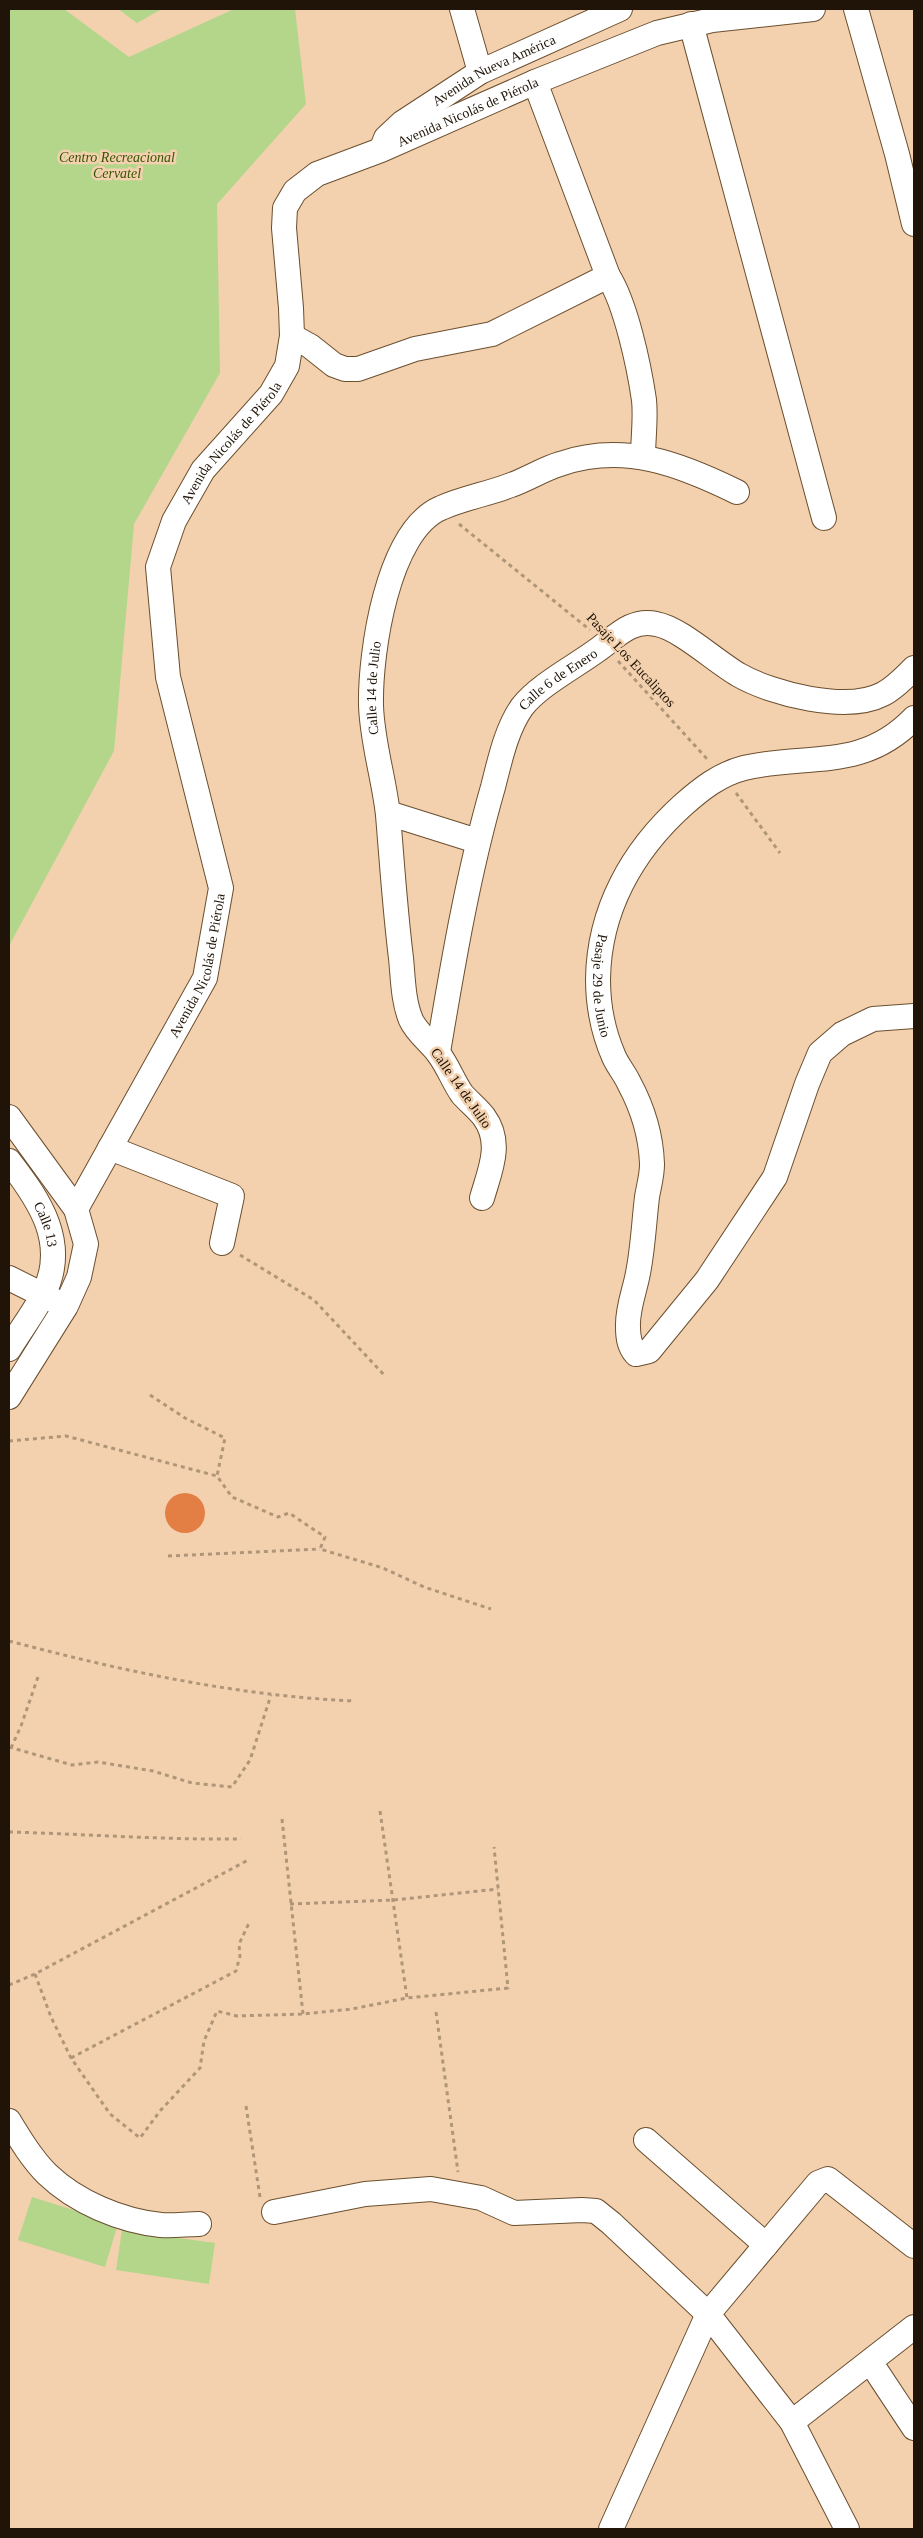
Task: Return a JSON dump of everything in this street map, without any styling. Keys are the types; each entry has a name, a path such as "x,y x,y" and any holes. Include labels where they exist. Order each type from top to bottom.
{"street":[{"path":"462,9 480,72"},
{"name":"Avenida Nueva América","path":"381,150 386,138 402,123 480,72 620,9"},
{"name":"Avenida Nicolás de Piérola","path":"76,1209 205,978 221,888 168,677 158,567 174,521 203,470 271,394 287,366 292,336 284,228 285,208 295,191 317,174 381,150 535,82 657,33 712,20 813,9"},
{"path":"856,9 906,153 914,224"},
{"path":"691,24 824,518"},
{"path":"535,82 608,276 617,290 623,306 644,401 643,457"},
{"path":"292,336 310,346 334,365 345,369 358,369 415,349 492,334 608,276"},
{"name":"Calle 14 de Julio","path":"482,1198 494,1154 493,1136 487,1122 463,1095 438,1052 412,1021 405,998 390,864 388,813 371,706 372,684 384,603 392,570 402,550 426,519 439,508 514,484 560,464 601,454 623,454 643,457 689,470 737,492"},
{"name":"Calle 6 de Enero","path":"438,1052 477,841 504,745 521,709 539,692 625,628 640,624 658,624 739,676 787,693 828,701 862,700 883,694 914,668"},
{"name":"Pasaje 29 de Junio","path":"914,718 888,740 861,752 814,761 756,766 723,776 688,800 668,818 639,853 616,895 600,948 599,998 604,1031 615,1060 640,1105 650,1140 652,1176 647,1195 639,1272 627,1325 630,1347 636,1354 649,1351 707,1280 775,1177 807,1084 820,1053 842,1034 873,1019 914,1016"},
{"path":"388,813 477,841"},
{"path":"9,1117 76,1209 86,1244 79,1277 66,1306 9,1397"},
{"path":"110,1148 232,1196 222,1243"},
{"name":"Calle 13","path":"9,1161 35,1194 51,1227 53,1263 43,1295 9,1349"},
{"path":"9,1278 66,1306"},
{"path":"9,2121 45,2172 59,2185 86,2200 135,2220 162,2225 199,2224"},
{"path":"646,2140 766,2245"},
{"path":"611,2529 708,2314 818,2183 828,2179 914,2246"},
{"path":"268,2207 365,2194 431,2189 481,2198 514,2213 596,2211 708,2314 792,2422 847,2529"},
{"path":"792,2422 871,2363 914,2327"},
{"path":"871,2363 914,2428"}],"path":[{"name":"Pasaje Los Eucaliptos","path":"439,508 591,630 603,646 723,776 780,853"},
{"path":"222,1243 314,1300 386,1377"},
{"path":"150,1395 185,1418 225,1438 217,1476"},
{"path":"9,1441 66,1436 217,1476 232,1498 278,1517 289,1513 325,1537 320,1549"},
{"path":"168,1556 320,1549 383,1568 424,1588 491,1609"},
{"path":"9,1641 124,1671 271,1695 355,1701"},
{"path":"38,1677 21,1726 10,1747 72,1765 98,1762 153,1771 192,1782 232,1787 250,1760 271,1695"},
{"path":"380,1810 407,1998"},
{"path":"282,1819 303,2014"},
{"path":"9,1832 116,1835 172,1840 241,1839"},
{"path":"35,1974 51,2017 71,2058 110,2114 140,2138 160,2111 200,2068 204,2041 217,2011 237,2016 303,2014 352,2009 407,1998 508,1988 494,1847"},
{"path":"9,1985 35,1974 250,1859"},
{"path":"290,1904 394,1900 498,1889"},
{"path":"71,2058 236,1971 240,1956 239,1944 250,1921"},
{"path":"436,2012 458,2172 455,2192"},
{"path":"246,2106 268,2207"}],"green space":[{"name":"Centro Recreacional Cervatel","path":"9,9 64,9 129,57 234,9 295,9 306,104 217,204 220,373 134,524 114,751 9,946"},
{"path":"118,9 162,9 137,23"},
{"path":"32,2197 118,2224 105,2267 18,2240"},
{"path":"122,2230 215,2243 209,2284 116,2270"}],"building":[{"path":"185,1493 199,1499 205,1513 199,1527 185,1533 171,1527 165,1513 171,1499"}]}
